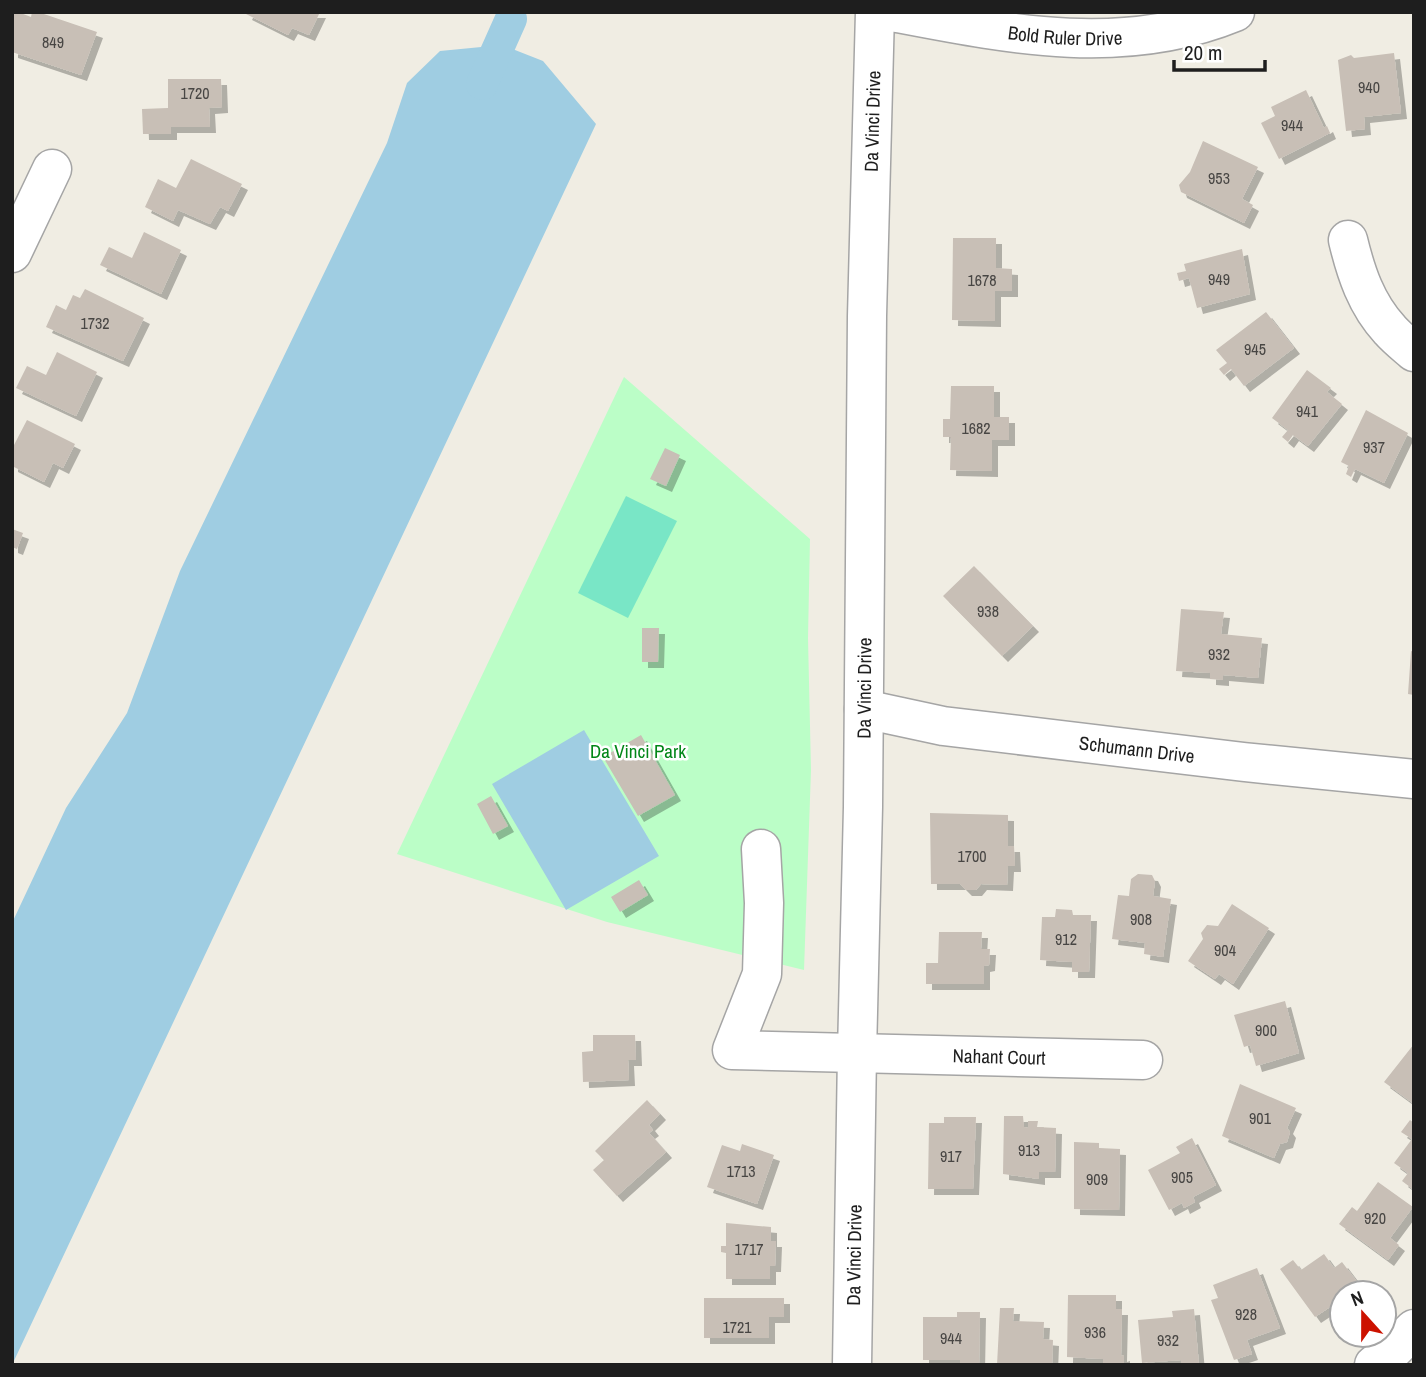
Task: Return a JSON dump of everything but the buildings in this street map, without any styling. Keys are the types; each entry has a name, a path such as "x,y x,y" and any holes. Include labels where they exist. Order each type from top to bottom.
{"street":[{"name":"Da Vinci Drive","path":"852,1365 863,807 867,316 875,12"},
{"name":"Bold Ruler Drive","path":"892,12 970,27 1063,39 1121,38 1168,32 1213,21 1236,12"},
{"path":"12,253 52,169"},
{"path":"1348,240 1356,274 1372,306 1389,329 1414,352"},
{"name":"Schumann Drive","path":"864,709 943,726 1244,762 1414,779"},
{"name":"Nahant Court","path":"761,849 764,903 762,974 732,1050 1143,1060"},
{"path":"1374,1365 1414,1329"}],"green space":[{"name":"Da Vinci Park","path":"624,377 810,539 808,638 811,770 804,970 607,922 397,854"},
{"path":"626,496 677,521 628,618 578,593"}],"water":[{"path":"502,45 543,61 596,124 12,1365 12,923 66,808 127,713 180,571 387,143 407,83 440,51"},
{"path":"584,730 659,856 566,910 492,784"}],"waterway":[{"path":"482,84 511,19"}]}
